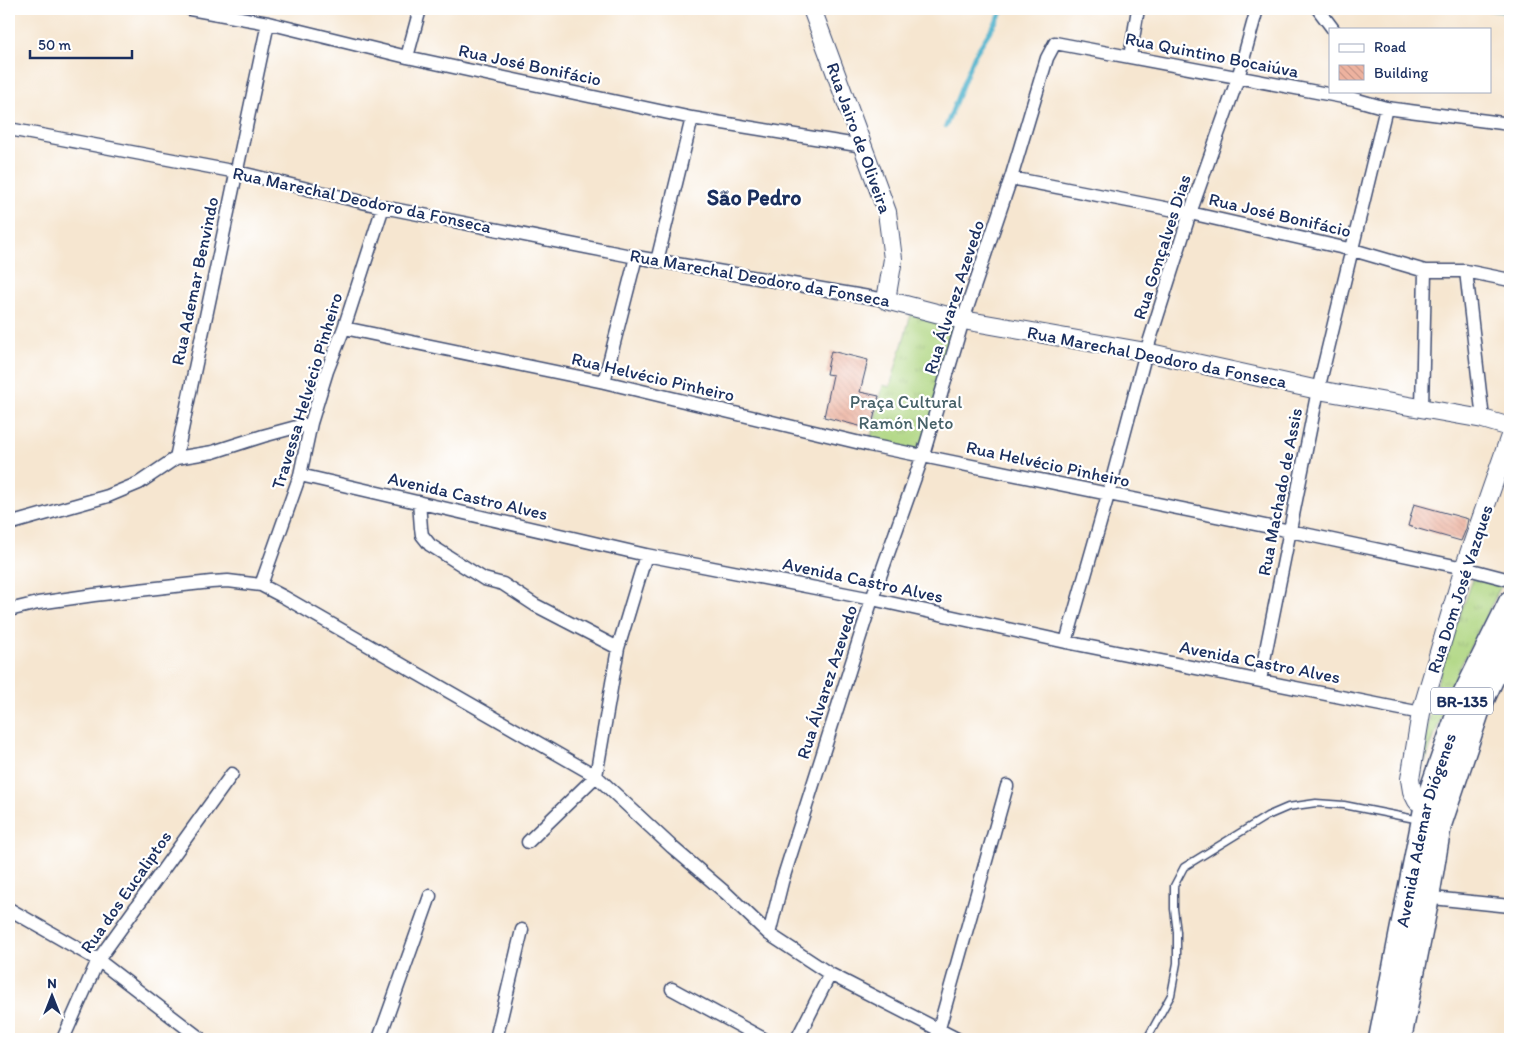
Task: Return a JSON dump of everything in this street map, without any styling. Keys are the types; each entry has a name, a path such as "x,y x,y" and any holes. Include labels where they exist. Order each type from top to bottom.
{"highway":[{"name":"Avenida Ademar Diógenes","path":"1400,1039 1418,897 1434,815 1465,693 1510,602"},
{"name":"Avenida Ademar Diógenes","path":"1434,815 1510,640"},
{"name":"Avenida Ademar Diógenes","path":"1380,1039 1418,897"}],"street":[{"name":"Rua José Bonifácio","path":"190,9 268,24 692,118 863,146"},
{"path":"407,56 420,9"},
{"name":"Rua Jairo de Oliveira","path":"812,9 887,212 893,259 886,300"},
{"path":"1130,57 1138,9"},
{"name":"Rua Gonçalves Dias","path":"1066,642 1146,352 1190,213 1238,78 1257,9"},
{"path":"1318,9 1332,28"},
{"name":"Rua Ademar Benvindo","path":"176,458 268,24"},
{"name":"Rua Quintino Bocaiúva","path":"1055,43 1238,78 1329,91"},
{"name":"Rua Álvarez Azevedo","path":"769,934 782,882 872,599 923,455 963,320 1011,178 1047,58 1055,43"},
{"name":"Rua Quintino Bocaiúva","path":"1333,92 1353,95 1386,108 1510,124"},
{"name":"Rua Machado de Assis","path":"1260,680 1318,390 1386,108"},
{"path":"656,261 692,118"},
{"name":"Rua Marechal Deodoro da Fonseca","path":"9,129 236,172 383,207 656,261 886,300 963,320 1146,352 1318,390 1483,419 1510,427"},
{"name":"Rua José Bonifácio","path":"1011,178 1190,213 1353,250 1425,271 1466,271 1510,280"},
{"name":"Travessa Helvécio Pinheiro","path":"261,585 300,475 311,423 327,371 344,328 383,207"},
{"path":"604,382 636,257"},
{"path":"1422,408 1425,271"},
{"path":"1466,271 1483,419"},
{"name":"Rua Helvécio Pinheiro","path":"344,328 604,382 869,445 1108,495 1290,530 1464,568 1510,580"},
{"path":"9,524 108,496 139,483 176,458 213,452 311,423"},
{"name":"Rua Dom José Vazques","path":"1434,815 1414,797 1410,779 1421,713 1464,568 1510,436"},
{"name":"Avenida Castro Alves","path":"300,475 646,555 872,599 1066,642 1421,713"},
{"path":"419,502 420,528 422,535 430,545 484,580 503,584 535,605 618,648"},
{"path":"528,842 596,776 618,648 646,555"},
{"path":"9,610 38,604 179,585 228,581 261,585 596,776 769,934 830,974 937,1034 957,1039"},
{"name":"Rua dos Eucaliptos","path":"63,1039 98,960 232,774"},
{"path":"937,1034 1007,786"},
{"path":"379,1039 430,896"},
{"path":"1418,897 1510,906"},
{"path":"9,909 98,960 201,1039"},
{"path":"496,1039 522,930"},
{"path":"797,1039 830,974"},
{"path":"672,989 764,1039"}],"lane":[{"path":"1147,1039 1171,994 1177,963 1174,886 1184,867 1258,821 1288,807 1316,803 1434,815"}],"green space":[{"name":"Praça Cultural Ramón Neto","path":"913,307 963,320 923,455 869,445 883,385 890,387"},
{"path":"1473,579 1501,586 1455,677 1425,763 1426,739 1435,692"}],"building":[{"path":"831,351 868,360 860,392 879,396 871,429 824,417 833,375 826,374"},
{"path":"1414,504 1468,519 1461,541 1408,526"}],"waterway":[{"path":"946,126 974,56 1004,9"},
{"path":"1486,9 1510,12"}],"district":[{"name":"São Pedro","path":"754,197"}]}
